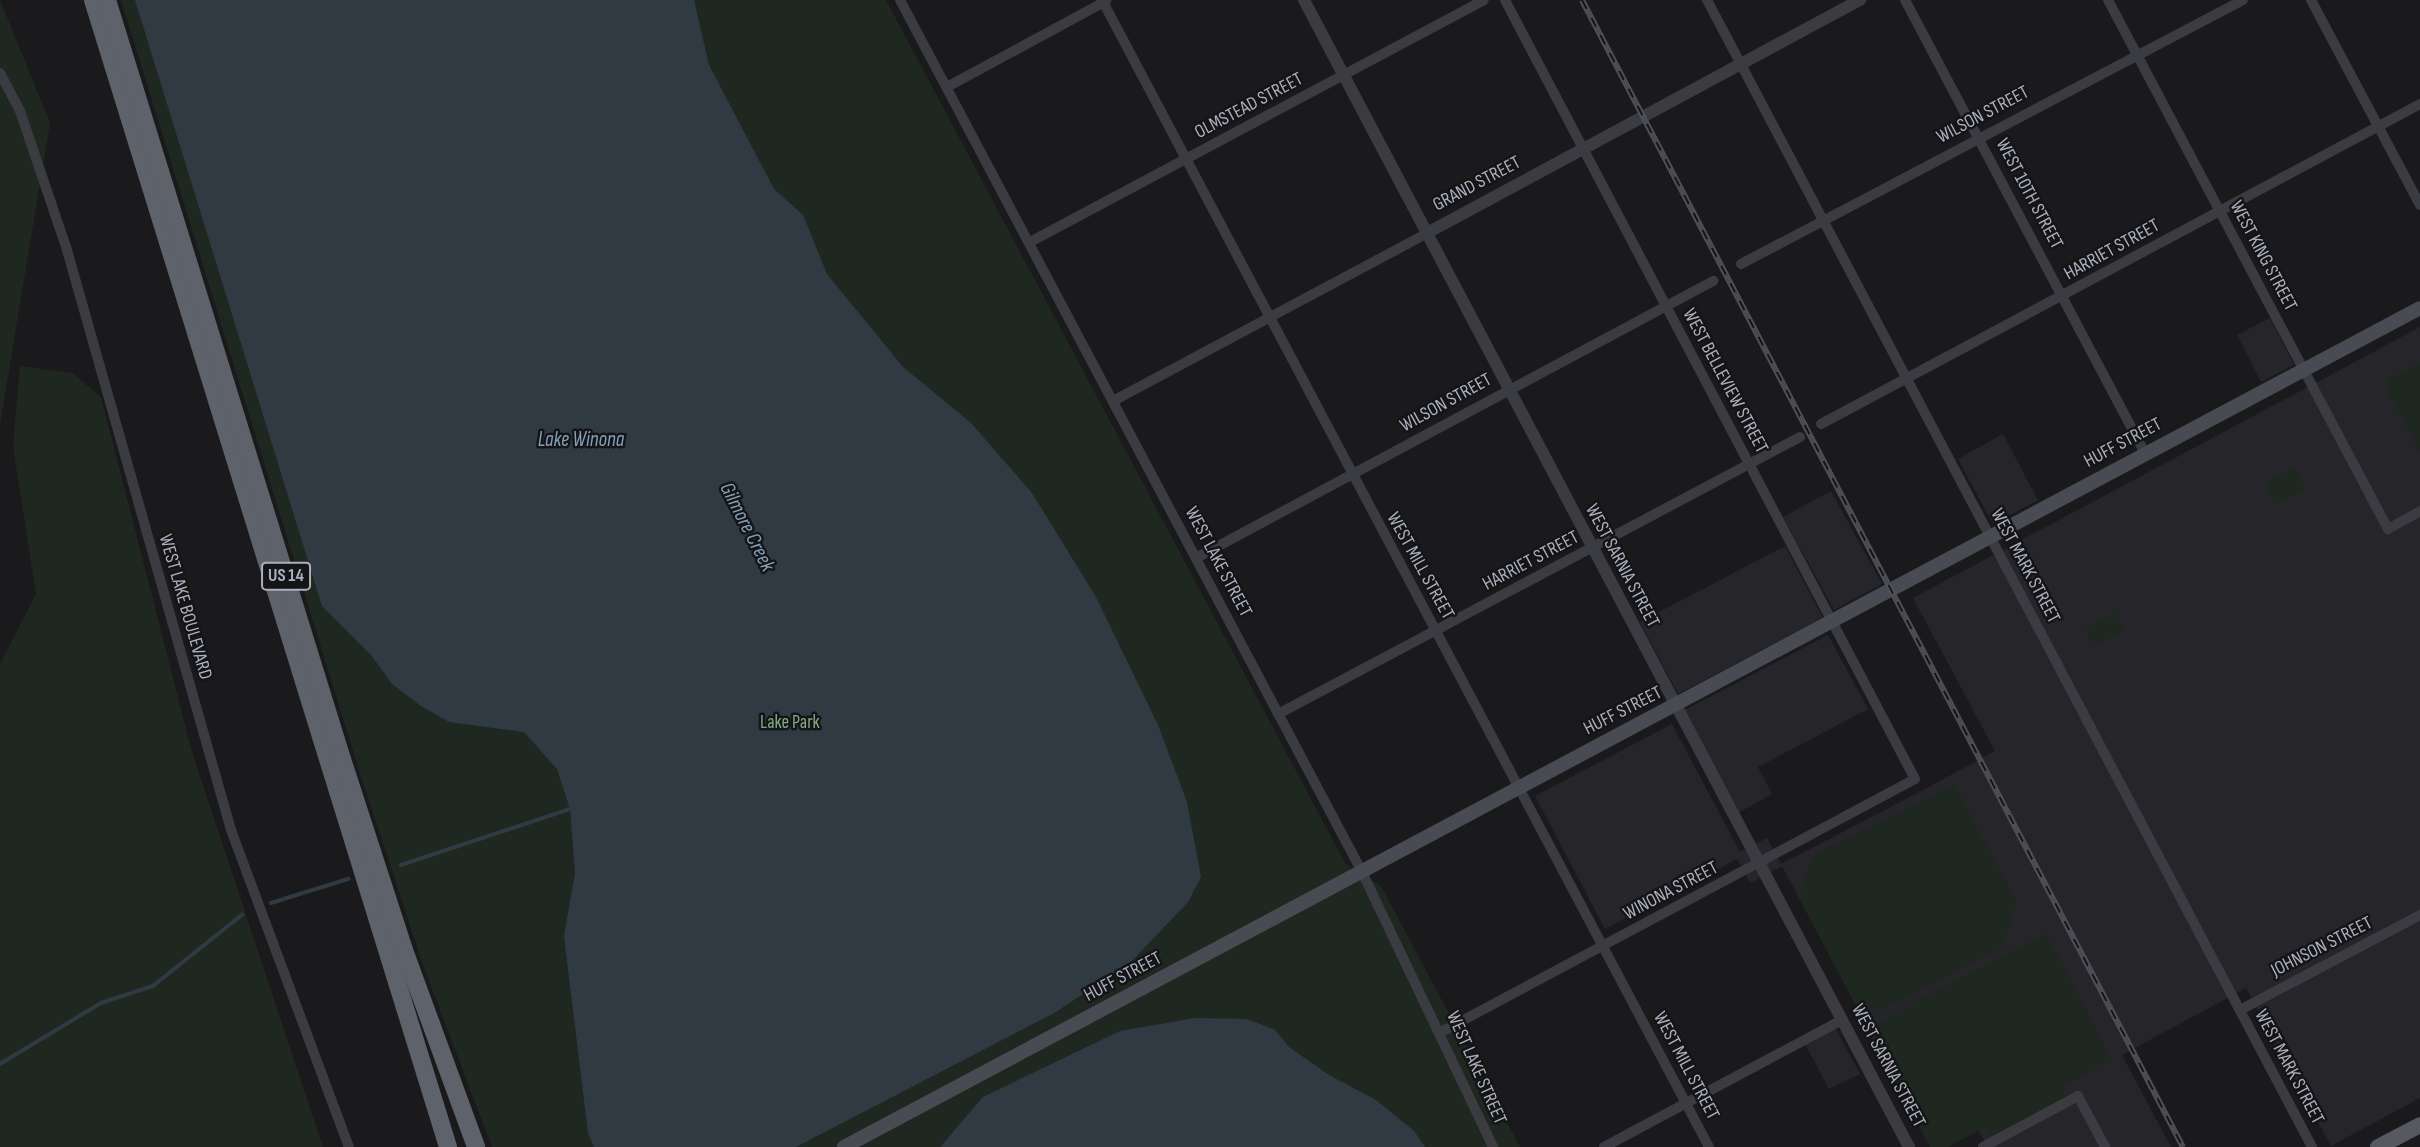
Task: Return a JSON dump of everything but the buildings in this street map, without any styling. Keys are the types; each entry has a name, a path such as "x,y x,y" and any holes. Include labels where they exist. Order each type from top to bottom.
{"highway":[{"name":"US 14","path":"93,0 448,1147"},
{"name":"US 14","path":"107,0 342,759 408,961 476,1147"}],"main road":[{"name":"HUFF STREET","path":"844,1147 2420,308"},
{"path":"2378,1147 2420,1125"}],"street":[{"name":"WEST LAKE STREET","path":"900,0 1362,872 1441,1032 1493,1147"},
{"name":"WEST SARNIA STREET","path":"1304,0 1591,549 1909,1147"},
{"name":"OLMSTEAD STREET","path":"1030,242 1484,0"},
{"name":"WEST BELLEVIEW STREET","path":"1506,0 1915,779"},
{"name":"WEST MARK STREET","path":"1707,0 2312,1147"},
{"name":"GRAND STREET","path":"1113,401 1860,0"},
{"name":"WEST 10TH STREET","path":"1905,0 2145,453"},
{"name":"WEST KING STREET","path":"2108,0 2218,212 2388,528 2420,512"},
{"name":"WILSON STREET","path":"1741,264 2243,0"},
{"path":"2311,0 2420,205"},
{"path":"947,87 1104,1"},
{"name":"WEST MILL STREET","path":"1104,1 1351,476 1709,1147"},
{"name":"WEST LAKE BOULEVARD","path":"0,73 20,111 67,250 231,830 349,1147"},
{"name":"HARRIET STREET","path":"1821,424 2420,104"},
{"name":"WILSON STREET","path":"1196,558 1713,281"},
{"name":"HARRIET STREET","path":"1278,714 1800,438"},
{"name":"WINONA STREET","path":"1441,1032 1915,779"},
{"name":"JOHNSON STREET","path":"2240,1010 2420,915"},
{"path":"1604,1147 1842,1020"},
{"path":"1983,1147 2078,1096 2105,1147"}],"shaded area":[{"path":"2270,318 2294,365 2261,382 2237,335"},
{"path":"2420,327 2420,1098 2331,1146 2246,988 2122,1055 2171,1147 1988,1147 1977,1128 1931,1147 1782,866 1750,883 1737,859 1605,929 1535,796 1672,724 1740,852 1767,838 1781,864 1927,788 1995,751 1913,598"},
{"path":"2003,434 2038,500 1993,524 1958,459"},
{"path":"1831,491 1882,584 1834,610 1783,517"},
{"path":"1785,546 1823,618 1678,694 1640,622"},
{"path":"1828,635 1868,709 1758,767 1772,794 1738,813 1683,711"},
{"path":"1835,1027 1860,1074 1829,1089 1805,1044"}],"green space":[{"path":"0,0 50,123 0,424"},
{"name":"Lake Winona","path":"121,0 886,0 1345,863 1381,886 1520,1147 492,1147 423,965 359,770"},
{"path":"2420,363 2420,452 2385,387 2387,380"},
{"path":"20,366 72,373 101,397 192,752 323,1147 0,1147 0,664 36,594 13,446"},
{"path":"2294,468 2305,489 2275,504 2265,484"},
{"path":"2116,614 2124,632 2092,646 2085,628"},
{"path":"1954,784 2017,902 2002,947 1883,1010 1856,1006 1800,899 1812,856"},
{"path":"2046,933 2112,1059 2063,1087 2067,1097 1990,1137 1985,1127 1948,1147 1930,1147 1867,1028"}],"water":[{"name":"Lake Winona","path":"135,0 694,0 709,65 774,189 803,215 827,274 903,367 971,423 1032,493 1096,597 1158,725 1187,802 1201,877 1188,902 1132,961 1056,1012 796,1147 594,1147 588,1133 564,936 575,873 570,809 557,769 524,732 449,722 421,706 392,684 371,655 322,606"},
{"path":"1195,1018 1247,1019 1275,1030 1289,1047 1329,1075 1376,1100 1414,1131 1425,1147 940,1147 983,1097 1120,1031"}],"waterway":[{"path":"401,865 570,809"},
{"path":"271,903 348,879"},
{"path":"0,1064 101,1003 153,986 242,915"}],"railway":[{"path":"1582,0 2183,1147"}],"water label":[{"name":"Gilmore Creek","path":"747,527"}],"park label":[{"name":"Lake Park","path":"790,723"}]}
